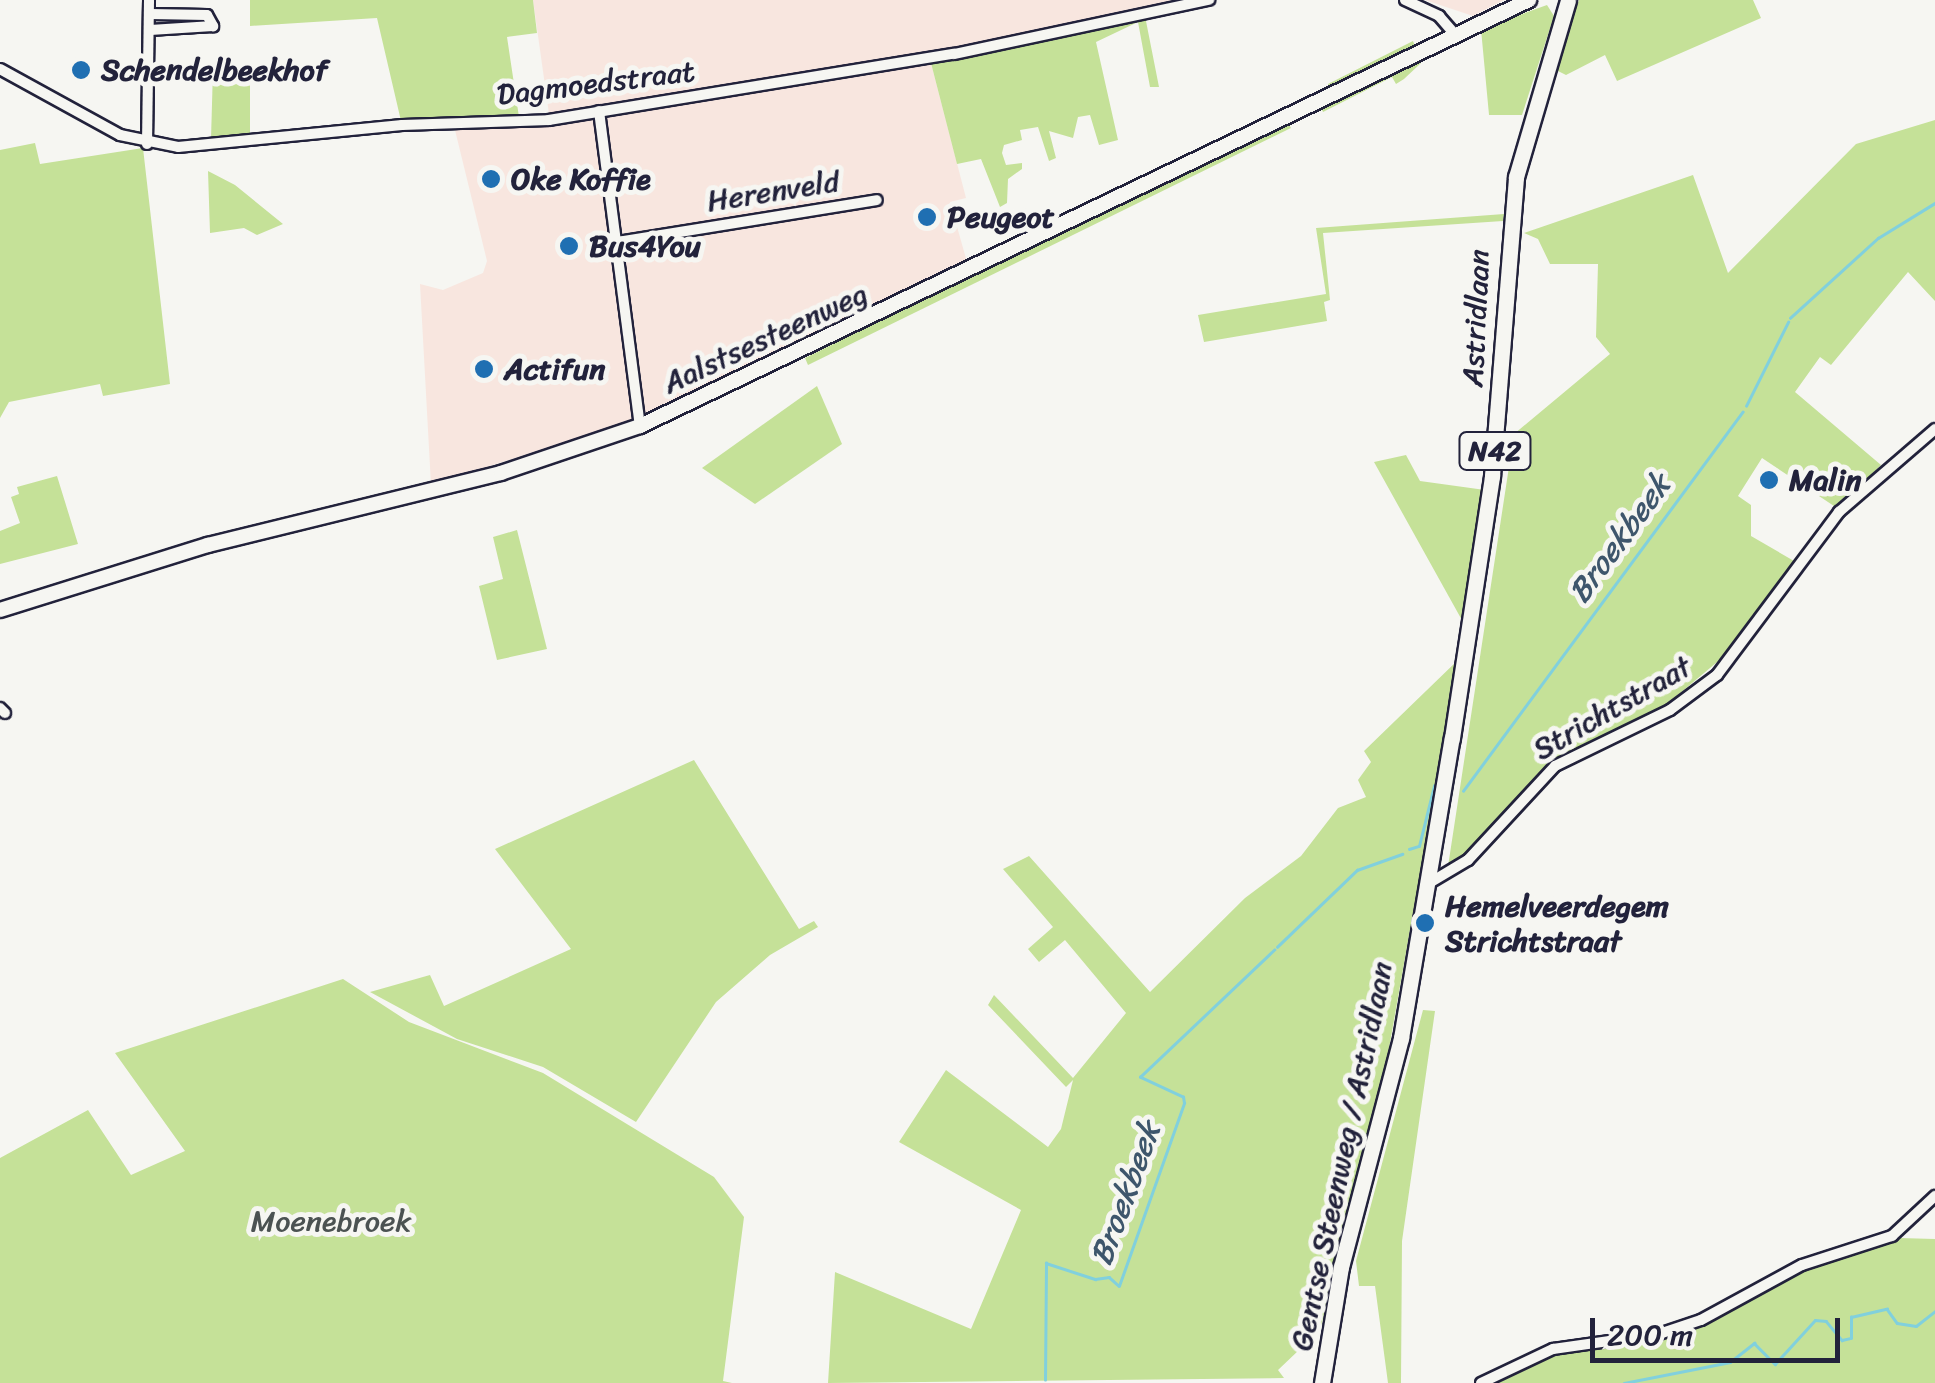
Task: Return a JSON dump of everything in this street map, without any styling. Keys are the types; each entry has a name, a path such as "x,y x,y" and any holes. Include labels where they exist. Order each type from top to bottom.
{"main road":[{"name":"Aalstsesteenweg","path":"0,610 208,545 501,474 640,426 1512,2 1529,0"},
{"name":"Astridlaan","path":"1437,824 1485,534 1516,177 1567,0"},
{"name":"Gentse Steenweg / Astridlaan","path":"1322,1383 1341,1267 1401,1038 1437,824"}],"street":[{"path":"0,69 147,144 149,0"},
{"name":"Dagmoedstraat","path":"147,144 524,122 939,57 1209,0"},
{"path":"1405,0 1439,16 1453,32"},
{"path":"150,14 207,15 212,26 150,30"},
{"path":"600,111 640,426"},
{"name":"Herenveld","path":"618,242 877,200"},
{"name":"Strichtstraat","path":"1426,886 1468,860 1517,800 1555,766 1661,716 1716,675 1839,512 1935,430"},
{"path":"1481,1383 1553,1349 1691,1324 1802,1265 1892,1236 1935,1196"}],"shaded area":[{"path":"533,0 1175,0 924,54 549,114"},
{"path":"1425,0 1504,0 1473,16"},
{"path":"931,63 966,198 950,202 967,262 655,413 431,485 420,284 443,290 483,273 487,261 454,126 641,108"}],"green space":[{"path":"250,0 533,0 537,33 507,37 519,117 401,121 377,18 250,26"},
{"path":"1579,0 1753,0 1761,18 1617,81 1605,55 1566,75 1554,69"},
{"path":"1547,5 1554,16 1522,115 1489,115 1481,29"},
{"path":"1145,16 1159,87 1150,87 1138,22 1096,42 1118,140 1099,145 1090,115 1078,117 1073,138 1049,131 1056,158 1049,161 1038,127 1020,130 1022,140 1004,145 1002,153 1006,165 1022,163 1022,169 1008,179 1007,203 1000,207 981,159 957,164 931,63"},
{"path":"1413,41 1421,63 1404,79 1396,84 1392,77 1323,112 1319,103 1333,96 1328,84"},
{"path":"213,69 250,70 250,135 211,139"},
{"path":"1286,120 1291,128 808,365 805,358"},
{"path":"1935,120 1935,301 1908,272 1831,365 1820,357 1795,392 1881,465 1837,508 1762,458 1738,496 1751,505 1751,536 1794,561 1735,647 1660,710 1545,767 1447,873 1514,434 1610,354 1596,337 1598,264 1550,264 1538,239 1524,233 1693,175 1728,273 1856,144"},
{"path":"35,143 40,164 143,148 170,384 103,396 100,384 9,402 0,418 0,150"},
{"path":"208,171 235,185 283,224 257,235 244,228 210,233"},
{"path":"1504,214 1503,221 1323,233 1330,300 1324,302 1327,321 1204,342 1198,315 1326,294 1316,228"},
{"path":"817,386 842,444 755,504 702,468"},
{"path":"1406,455 1420,481 1485,490 1463,622 1374,462"},
{"path":"57,476 78,544 0,564 0,531 20,523 11,497 19,494 17,487"},
{"path":"517,530 547,649 497,660 479,586 503,579 493,537"},
{"path":"1458,660 1378,1110 1320,1330 1278,1370 1284,1378 828,1383 835,1272 971,1329 1021,1210 899,1142 946,1070 1048,1147 1061,1129 1073,1080 1066,1087 988,1005 994,995 1073,1078 1126,1013 1065,940 1039,962 1028,949 1053,927 1003,869 1029,856 1150,992 1245,898 1301,856 1338,808 1366,797 1358,780 1371,762 1364,751"},
{"path":"694,760 799,929 814,921 818,927 770,955 716,1002 636,1122 543,1067 457,1039 370,992 430,975 444,1006 571,949 495,849"},
{"path":"1426,910 1433,913 1393,1108 1389,1107"},
{"name":"Moenebroek","path":"343,979 409,1022 543,1073 714,1177 744,1217 723,1381 732,1383 0,1383 0,1158 88,1110 131,1175 185,1151 115,1053"},
{"path":"1423,1010 1435,1011 1402,1241 1401,1383 1388,1383 1375,1286 1359,1286 1356,1261"},
{"path":"1899,1238 1935,1239 1935,1383 1489,1383 1559,1352 1659,1338 1803,1267"}],"waterway":[{"name":"Broekbeek","path":"1790,318 1878,238 1935,203"},
{"name":"Broekbeek","path":"1746,406 1788,322"},
{"name":"Broekbeek","path":"1463,791 1742,412"},
{"name":"Broekbeek","path":"1409,849 1419,846 1434,786"},
{"name":"Broekbeek","path":"1277,947 1357,870 1402,854"},
{"name":"Broekbeek","path":"1045,1380 1046,1263 1095,1279 1109,1277 1119,1286 1184,1103 1183,1097 1140,1077 1274,950"},
{"path":"1624,1383 1730,1362 1754,1343 1775,1364 1815,1320 1826,1321 1842,1340 1851,1338 1851,1317 1887,1309 1897,1323 1916,1326 1935,1311"}],"place":[{"name":"Schendelbeekhof","path":"81,70"},
{"name":"Oke Koffie","path":"491,179"},
{"name":"Peugeot","path":"927,217"},
{"name":"Bus4You","path":"569,246"},
{"name":"Actifun","path":"484,369"},
{"name":"Malin","path":"1769,480"},
{"name":"Hemelveerdegem Strichtstraat","path":"1425,923"}]}
